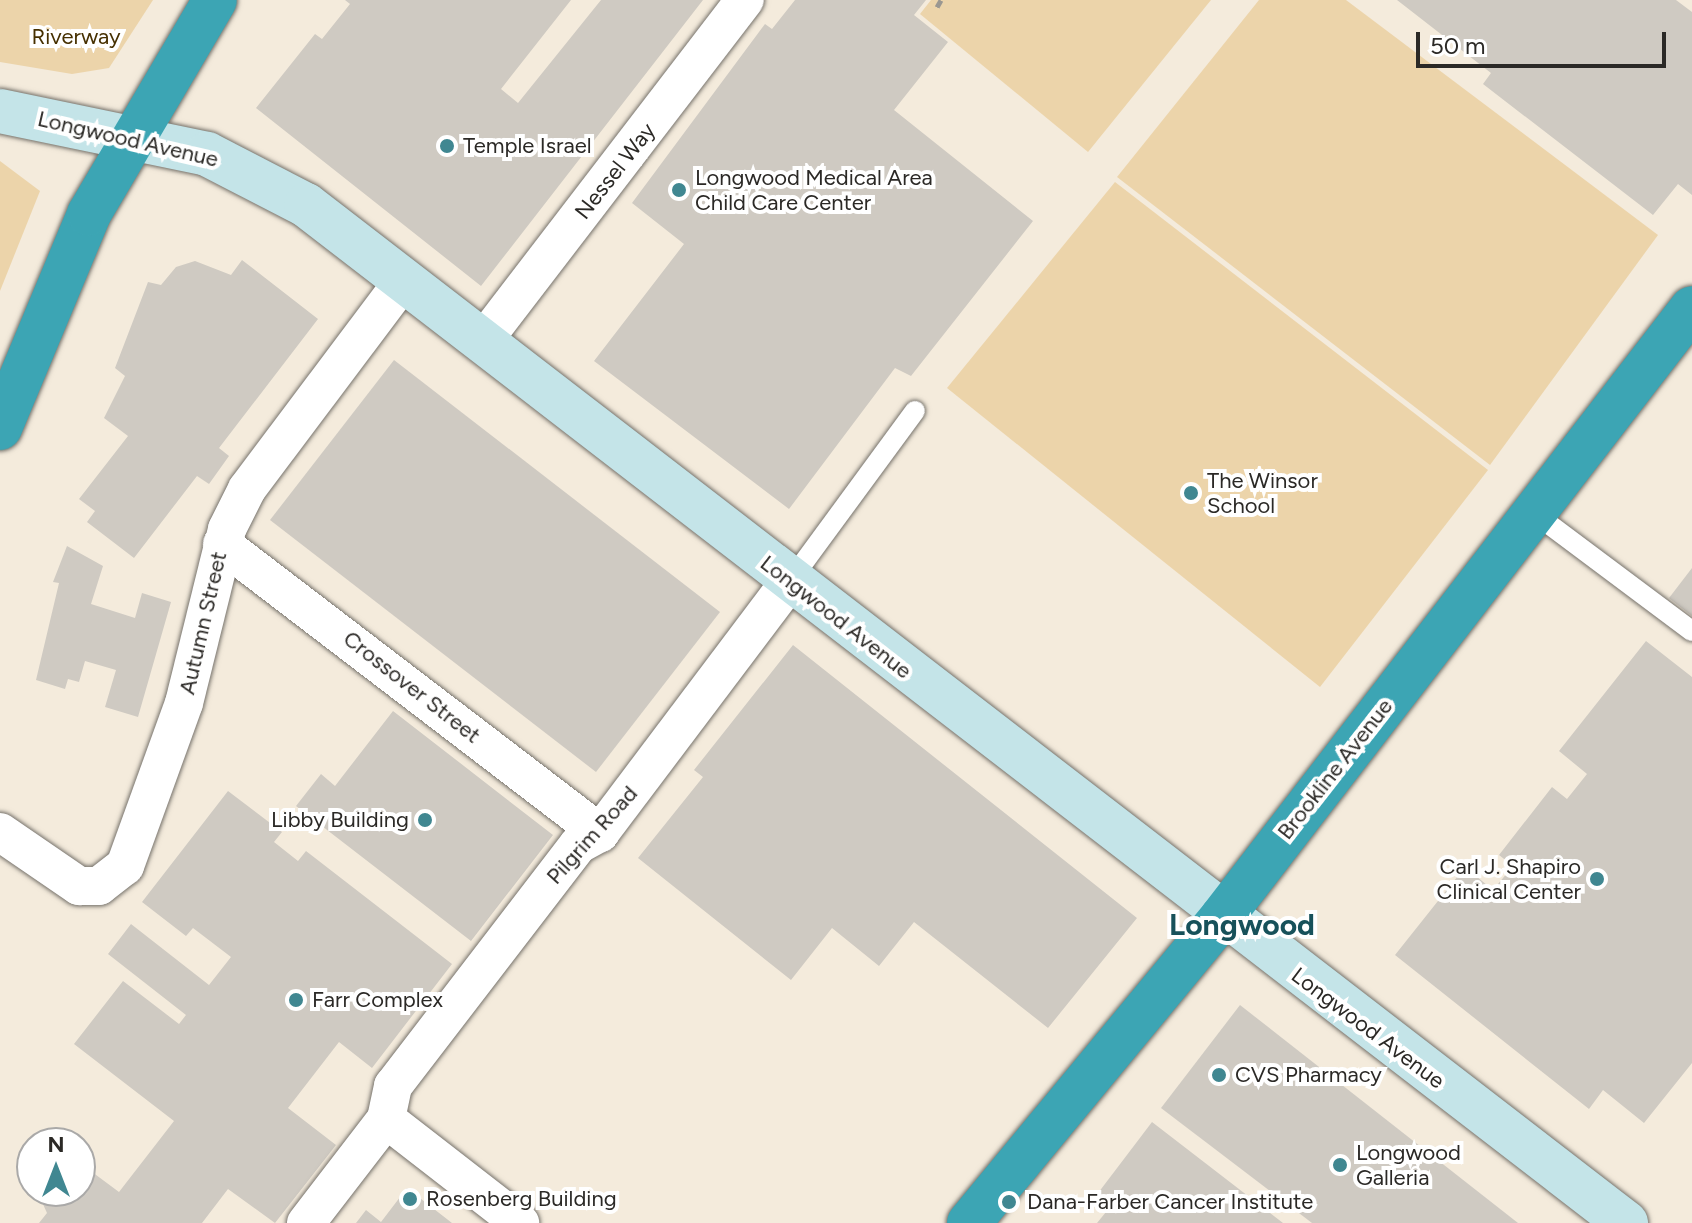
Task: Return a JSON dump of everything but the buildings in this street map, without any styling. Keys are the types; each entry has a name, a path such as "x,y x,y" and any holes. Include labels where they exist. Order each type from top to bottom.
{"highway":[{"path":"0,428 56,285 132,138 215,0"},
{"name":"Brookline Avenue","path":"969,1223 1222,917 1692,308"}],"main road":[{"name":"Longwood Avenue","path":"0,111 132,138 246,170 404,280 1222,917 1626,1223"}],"street":[{"name":"Nessel Way","path":"483,341 745,0"},
{"name":"Autumn Street","path":"0,832 79,886 99,886 125,866 184,703 222,544 247,489 404,280"},
{"name":"Crossover Street","path":"222,544 600,833"},
{"name":"Pilgrim Road","path":"306,1223 386,1119 393,1086 578,845 600,833 790,581"},
{"path":"386,1119 520,1223"}],"lane":[{"name":"Pilgrim Road","path":"790,581 915,411"},
{"path":"1534,513 1692,631"}],"path":[{"path":"937,7 941,0"}],"shaded area":[{"path":"0,0 1692,0 1692,1223 0,1223"}],"green space":[{"name":"Riverway","path":"0,0 153,0 109,68 72,74 0,62"},
{"path":"931,0 1211,0 1088,152 920,14"},
{"path":"1259,0 1346,0 1658,235 1490,465 1117,177"},
{"path":"0,161 40,191 0,291"},
{"path":"1115,182 1488,470 1320,687 947,388"}],"place":[{"name":"Temple Israel","path":"447,146"},
{"name":"Longwood Medical Area Child Care Center","path":"679,190"},
{"name":"The Winsor School","path":"1191,493"},
{"name":"Libby Building","path":"425,820"},
{"name":"Carl J. Shapiro Clinical Center","path":"1597,879"},
{"name":"Farr Complex","path":"296,1000"},
{"name":"CVS Pharmacy","path":"1219,1075"},
{"name":"Longwood Galleria","path":"1340,1165"},
{"name":"Rosenberg Building","path":"410,1199"},
{"name":"Dana-Farber Cancer Institute","path":"1009,1202"}],"district":[{"name":"Longwood","path":"1242,925"}]}
